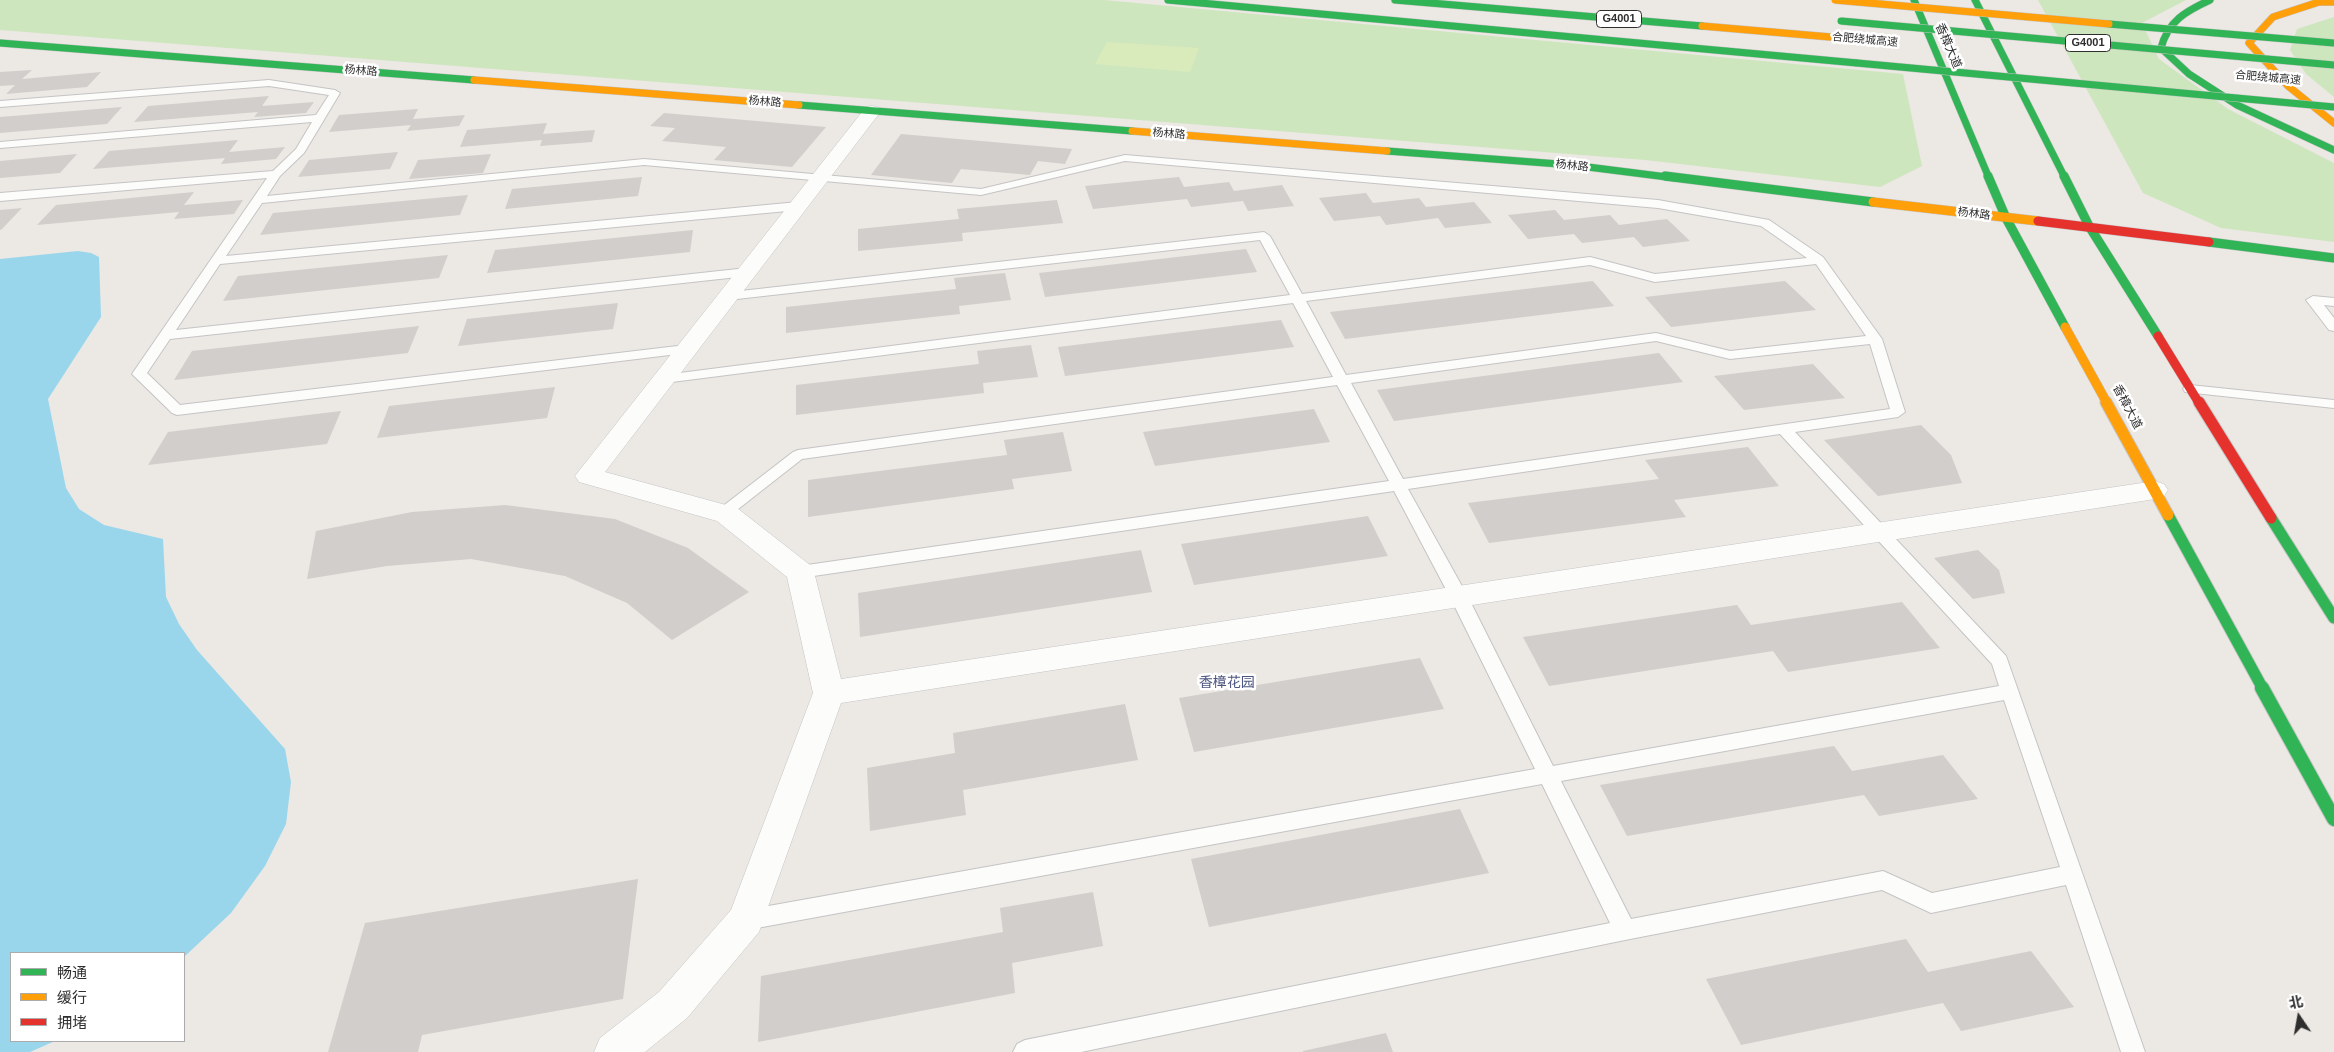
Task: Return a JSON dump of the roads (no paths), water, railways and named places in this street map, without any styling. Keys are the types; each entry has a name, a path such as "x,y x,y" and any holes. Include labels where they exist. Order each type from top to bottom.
{"main road":[{"path":"1168,0 2334,107"},
{"name":"合肥绕城高速","path":"1396,0 1847,39"},
{"path":"1835,0 2334,43"},
{"name":"香樟大道","path":"1914,0 2006,218 2334,819"},
{"path":"1975,0 2089,226 2334,618"},
{"path":"2210,0 2177,16 2162,34 2161,48 2189,74 2237,105 2334,150"},
{"path":"2334,2 2319,2 2272,17 2248,42 2265,67 2292,93 2334,123"},
{"name":"合肥绕城高速","path":"1837,21 2334,65"},
{"name":"杨林路","path":"0,43 1572,165 2006,218 2089,226 2334,258"},
{"path":"1921,46 1951,48"},
{"path":"1990,52 2019,55"},
{"path":"2167,68 2206,72"},
{"name":"合肥绕城高速","path":"2265,78 2304,81"}],"street":[{"path":"614,1052 673,1005 746,920 829,693 800,572 727,514 588,476 872,111"},
{"path":"829,693 2155,490"}],"lane":[{"path":"0,104 268,83 335,93 300,151 276,174 139,374 178,410 686,349"},
{"path":"0,145 320,118"},
{"path":"258,200 644,162 981,192 1125,158 1658,204 1765,223 1819,260 1875,339 1898,412 800,572"},
{"path":"0,197 276,174"},
{"path":"216,261 798,206"},
{"path":"728,296 1264,236 1459,597 1625,930"},
{"path":"664,379 1590,261 1654,278 1819,260"},
{"path":"166,335 747,272"},
{"path":"2334,302 2313,300 2334,327"},
{"path":"722,513 798,455 1656,337 1730,355 1875,339"},
{"path":"2190,388 2334,404"},
{"path":"1784,428 2000,661 2133,1052"},
{"path":"746,920 2011,691"},
{"path":"1025,1052 1625,930 1883,880 1931,903 2073,874"}],"water":[{"path":"78,251 91,253 99,257 101,317 48,399 66,488 79,509 104,525 163,539 166,597 179,624 197,650 285,749 291,782 286,824 265,866 231,913 185,956 185,952 10,952 10,1042 53,1042 30,1052 0,1052 0,259"}],"district":[{"name":"香樟花园","path":"1227,683"}]}
